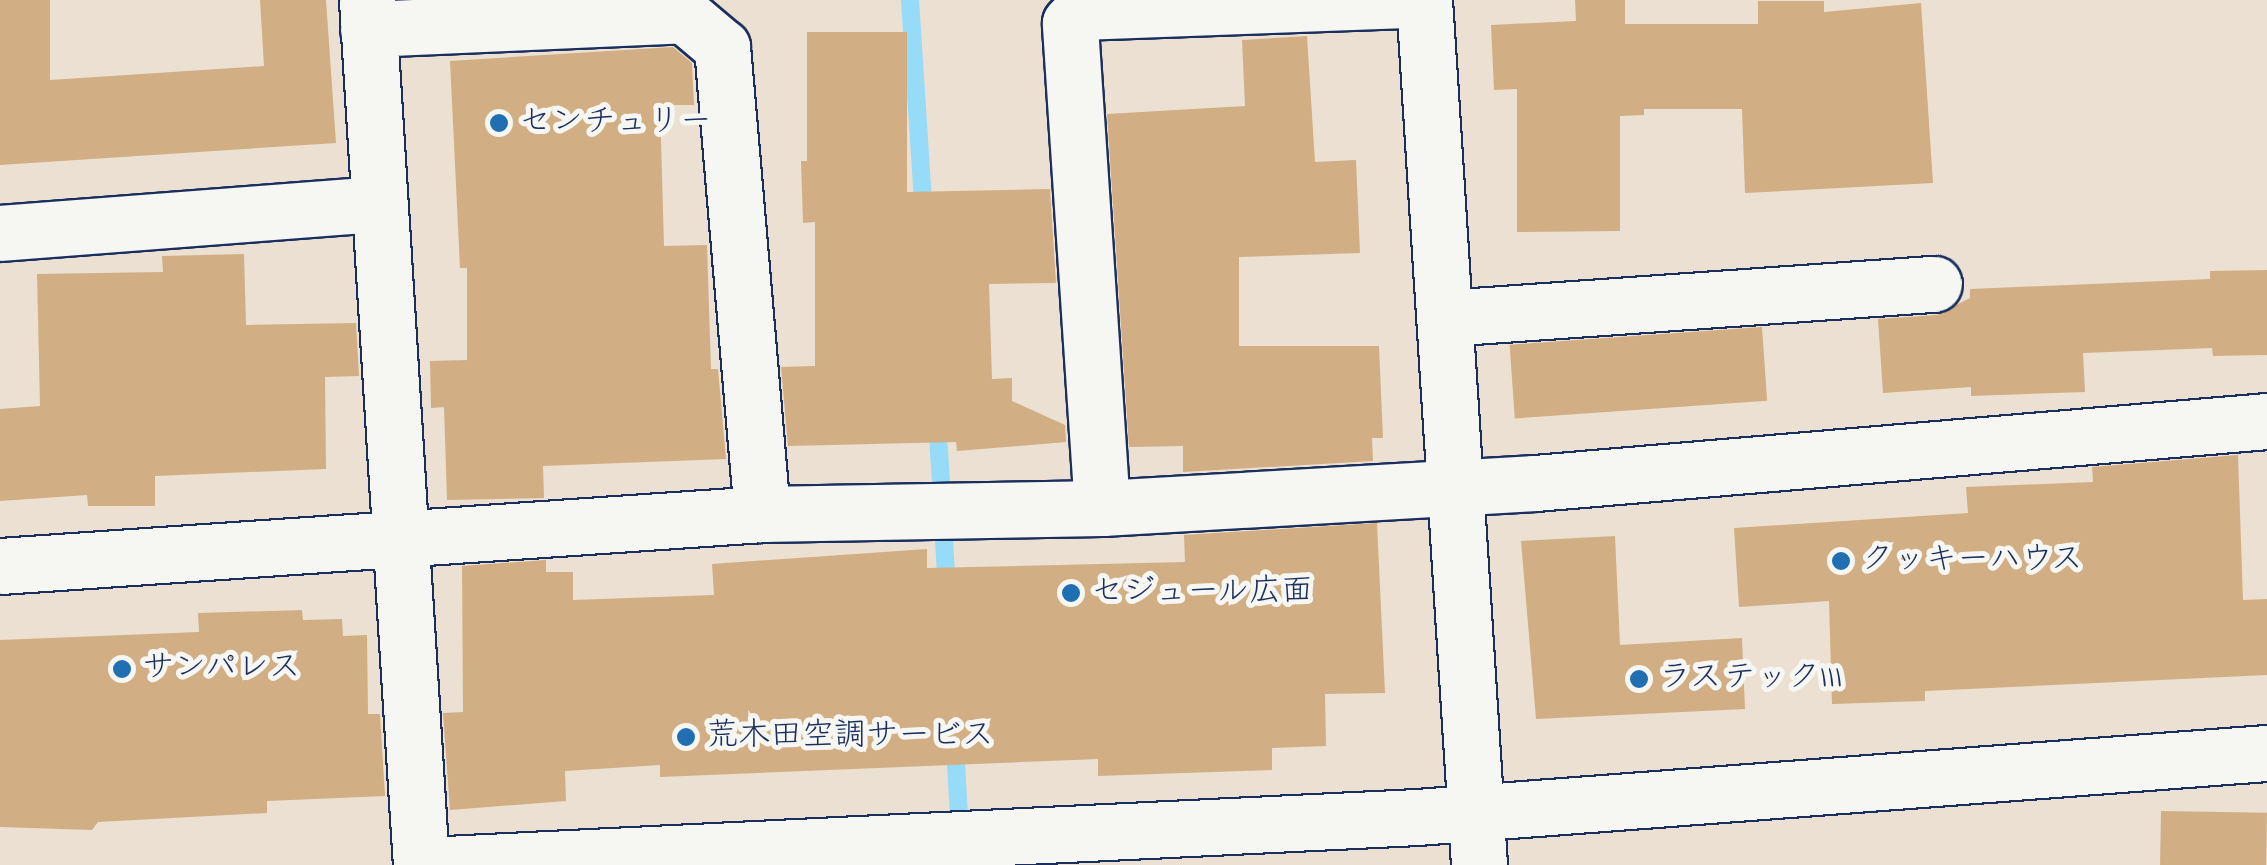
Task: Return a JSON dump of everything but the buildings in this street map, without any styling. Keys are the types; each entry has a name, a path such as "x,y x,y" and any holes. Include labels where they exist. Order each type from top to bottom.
{"street":[{"path":"1102,508 1070,23 1080,12 1406,0"},
{"path":"1424,0 1478,839"},
{"path":"762,514 722,47 684,15 367,14 396,540 423,865 1478,839 2267,753"},
{"path":"0,232 378,204"},
{"path":"1445,318 1934,284"},
{"path":"0,566 762,514 1102,508 1455,486 2267,421"}],"waterway":[{"path":"910,0 924,214"},
{"path":"937,420 941,482"},
{"path":"944,540 947,590"},
{"path":"955,745 959,817"}],"place":[{"name":"センチュリー","path":"499,123"},
{"name":"クッキーハウス","path":"1841,561"},
{"name":"セジュール広面","path":"1071,593"},
{"name":"サンパレス","path":"122,669"},
{"name":"ラステックIII","path":"1639,679"},
{"name":"荒木田空調サービス","path":"686,737"}]}
